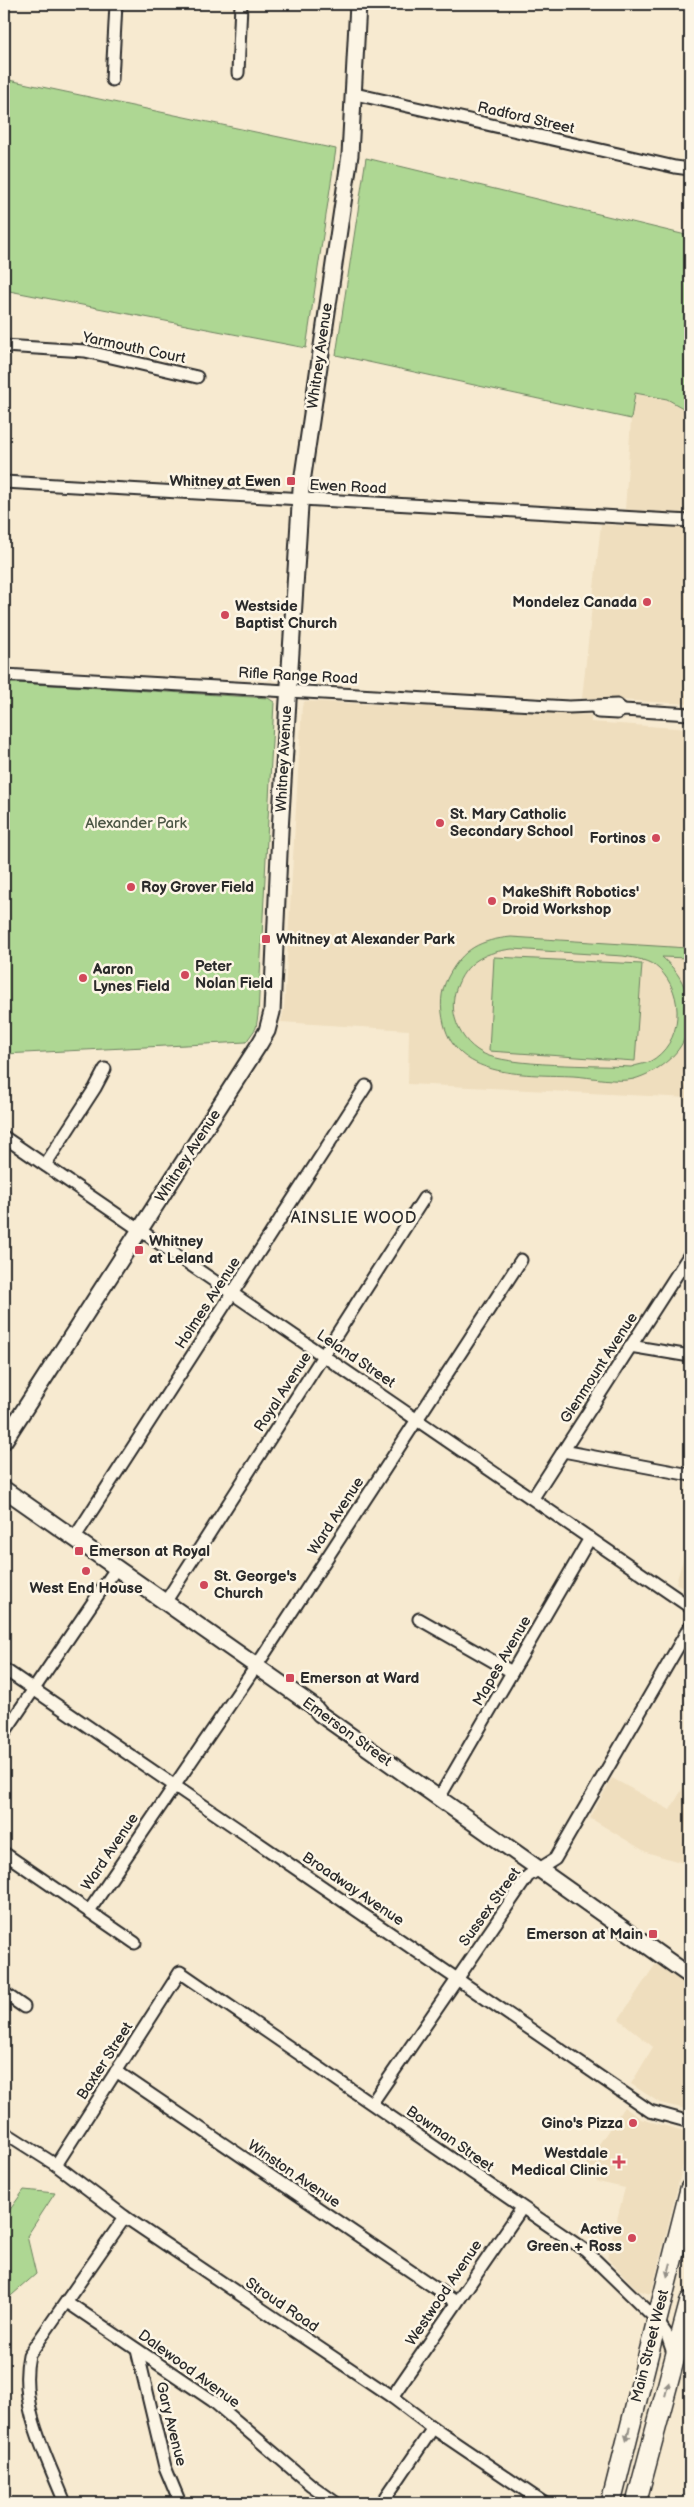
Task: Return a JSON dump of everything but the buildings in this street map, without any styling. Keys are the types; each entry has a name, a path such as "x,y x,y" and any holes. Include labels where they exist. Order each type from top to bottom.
{"main road":[{"name":"Main Street West","path":"611,2503 690,2189"},
{"name":"Main Street West","path":"636,2503 690,2301"}],"street":[{"path":"112,80 116,4"},
{"path":"238,73 241,4"},
{"name":"Whitney Avenue","path":"4,1441 267,1031 272,1012 288,690 300,499 350,155 355,94 358,4"},
{"name":"Radford Street","path":"355,94 690,169"},
{"name":"Yarmouth Court","path":"4,346 85,351 197,377"},
{"name":"Ewen Road","path":"4,482 690,521"},
{"name":"Rifle Range Road","path":"4,675 591,708 594,712 616,714 623,710 690,714"},
{"path":"45,1165 95,1088 105,1069"},
{"name":"Holmes Avenue","path":"75,1537 366,1086"},
{"name":"Leland Street","path":"4,1137 690,1607"},
{"name":"Royal Avenue","path":"166,1601 424,1198"},
{"name":"Glenmount Avenue","path":"533,1498 690,1254"},
{"name":"Ward Avenue","path":"88,1911 173,1784 256,1666 521,1260"},
{"path":"630,1346 690,1356"},
{"path":"563,1451 690,1475"},
{"name":"Emerson Street","path":"4,1489 166,1601 690,1976"},
{"name":"Mapes Avenue","path":"439,1798 590,1538"},
{"path":"4,1733 117,1567"},
{"path":"419,1619 512,1672"},
{"name":"Sussex Street","path":"372,2103 528,1876 555,1859 690,1626"},
{"name":"Broadway Avenue","path":"4,1669 650,2111 690,2122"},
{"path":"4,1853 135,1943"},
{"name":"Baxter Street","path":"56,2165 180,1972"},
{"name":"Bowman Street","path":"180,1972 586,2251 656,2319 667,2334 675,2359"},
{"path":"4,1994 24,2007"},
{"name":"Winston Avenue","path":"116,2071 456,2302"},
{"name":"Stroud Road","path":"4,2132 56,2165 125,2218 392,2397 433,2428 544,2503"},
{"name":"Westwood Avenue","path":"392,2397 522,2208"},
{"path":"64,2503 32,2417 26,2379 29,2355 125,2218"},
{"name":"Dalewood Avenue","path":"67,2302 213,2401 311,2485 336,2503"},
{"name":"Gary Avenue","path":"137,2350 165,2468 180,2503"},
{"path":"382,2503 433,2428"}],"shaded area":[{"path":"635,393 667,399 690,412 690,704 582,698 601,524 624,526 631,419"},
{"name":"St. Mary Catholic Secondary School","path":"305,701 591,715 591,722 690,729 690,1098 408,1084 409,1030 281,1022 284,1009 302,706"},
{"path":"687,1546 690,1547 690,1592 676,1583"},
{"path":"690,1776 690,1865 646,1852 590,1818 612,1778 670,1810"},
{"path":"657,1962 690,1985 690,2110 660,2103 631,2084 653,2047 619,2019"},
{"path":"624,2107 641,2119 688,2132 690,2136 650,2294 638,2290 607,2258 625,2188 598,2182 583,2168"}],"green space":[{"path":"4,79 336,149 306,348 4,290"},
{"path":"366,158 690,236 690,412 667,399 635,393 631,419 336,355"},
{"name":"Alexander Park","path":"16,683 268,698 274,702 258,1015 256,1028 246,1042 4,1054 4,684"},
{"path":"511,937 688,948 688,958 662,957 677,974 686,992 689,1012 683,1042 672,1056 658,1068 650,1073 628,1080 536,1075 497,1070 479,1065 464,1055 452,1042 444,1024 441,1006 442,994 445,983 454,967 467,952 482,943","holes":["512,949 623,956 651,963 667,979 673,991 677,1018 674,1031 669,1043 661,1054 649,1062 631,1067 531,1063 494,1058 472,1046 462,1034 457,1023 453,1005 454,996 462,976 473,963 494,952"]},
{"path":"494,957 642,964 635,1061 489,1051"},
{"path":"24,2190 55,2193 27,2236 36,2274 4,2302 4,2218"}],"place":[{"name":"Whitney at Ewen","path":"291,481"},
{"name":"Mondelez Canada","path":"647,602"},
{"name":"Westside Baptist Church","path":"225,615"},
{"name":"St. Mary Catholic Secondary School","path":"440,823"},
{"name":"Fortinos","path":"656,838"},
{"name":"Roy Grover Field","path":"131,887"},
{"name":"MakeShift Robotics' Droid Workshop","path":"492,901"},
{"name":"Whitney at Alexander Park","path":"266,939"},
{"name":"Peter Nolan Field","path":"185,975"},
{"name":"Aaron Lynes Field","path":"83,978"},
{"name":"Whitney at Leland","path":"139,1250"},
{"name":"Emerson at Royal","path":"79,1551"},
{"name":"West End House","path":"86,1571"},
{"name":"St. George's Church","path":"204,1585"},
{"name":"Emerson at Ward","path":"290,1678"},
{"name":"Emerson at Main","path":"653,1934"},
{"name":"Gino's Pizza","path":"633,2123"},
{"name":"Westdale Medical Clinic","path":"619,2162"},
{"name":"Active Green + Ross","path":"632,2238"}],"district":[{"name":"AINSLIE WOOD","path":"354,1218"}]}
